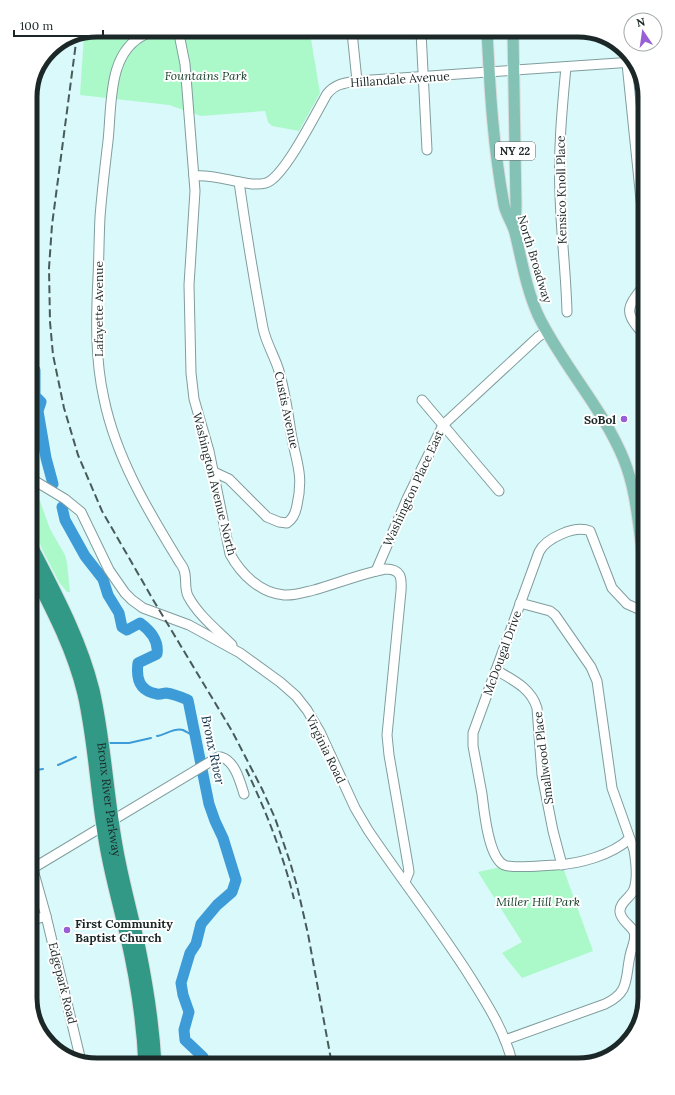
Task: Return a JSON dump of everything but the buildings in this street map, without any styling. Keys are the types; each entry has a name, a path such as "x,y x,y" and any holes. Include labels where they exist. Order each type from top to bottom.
{"highway":[{"name":"Bronx River Parkway","path":"37,558 67,618 87,668 98,716 109,864 135,980 141,1018 144,1058"},
{"name":"Bronx River Parkway","path":"37,580 63,632 81,683 107,824 119,862 145,980 151,1017 154,1058"}],"main road":[{"name":"North Broadway","path":"487,37 490,103 495,151 505,208 515,231 527,287 547,331 606,426 623,459 631,481 638,518"},
{"name":"NY 22","path":"513,37 516,206 515,231"}],"street":[{"name":"Lafayette Avenue","path":"141,37 135,41 123,55 118,65 113,89 100,216 97,300 97,358 104,400 118,445 130,475 184,570 187,595 199,613 240,653"},
{"name":"Washington Avenue North","path":"180,37 185,64 194,176 195,211 190,249 189,285 191,373 194,399 214,472 230,554 244,575 264,589 279,594 291,595 385,569 394,570 400,576 401,582 387,735 409,872 405,882"},
{"path":"353,37 357,81"},
{"path":"421,37 427,150"},
{"name":"Hillandale Avenue","path":"194,176 203,175 239,182 259,184 268,183 273,179 291,156 327,94 334,86 341,84 357,81 566,67 625,60"},
{"name":"Kensico Knoll Place","path":"566,67 559,147 562,253 567,312"},
{"path":"630,67 638,165"},
{"name":"Custis Avenue","path":"214,472 229,479 267,517 279,522 287,523 296,510 300,493 300,471 293,443 287,402 278,370 264,331 252,270 239,182"},
{"path":"638,293 632,301 629,310 630,317 638,327"},
{"name":"Washington Place East","path":"376,571 410,492 443,424 538,337 547,331"},
{"path":"422,400 499,491"},
{"name":"Virginia Road","path":"37,482 65,499 80,512 109,570 125,593 132,600 143,608 190,625 240,653 280,682 296,696 307,710 320,732 355,808 368,830 457,957 491,1010 505,1040 511,1058"},
{"name":"McDougal Drive","path":"562,865 518,867 504,865 498,859 491,844 487,829 473,746 473,733 539,552 545,543 570,531 588,530 592,533 612,588 627,604 638,609"},
{"path":"505,1040 587,1011 616,998 626,985 629,957 635,938 634,931 622,918 620,913 622,904 631,894 635,883 636,857 612,788 597,681 590,667 556,614 520,603"},
{"name":"Smallwood Place","path":"496,670 520,684 535,700 538,714 542,775 553,831 562,865"},
{"path":"37,865 218,757 221,756 226,758 234,768 244,794"},
{"path":"562,865 610,852 618,848 629,839"},
{"name":"Edgepark Road","path":"37,888 46,916 80,1055"},
{"path":"37,919 46,916"}],"green space":[{"name":"Fountains Park","path":"97,37 311,37 320,93 299,131 272,126 268,122 265,111 201,116 169,105 80,95 84,38"},
{"path":"37,493 50,529 65,555 70,592 67,592 59,582 37,537"},
{"name":"Miller Hill Park","path":"562,865 593,951 522,978 502,953 522,942 478,872 505,866"}],"waterway":[{"name":"Bronx River","path":"37,398 41,402 38,411 46,458 53,484"},
{"name":"Bronx River","path":"62,507 65,520 85,556 103,579 108,595 119,613 122,627 127,630 140,623 148,629 157,645 157,654 138,663 138,679 140,683 146,690 151,692 158,694 169,693 188,700 209,804 223,838 236,880 232,892 217,905 201,924 196,944 190,953 181,983 183,995 189,1012 184,1030 185,1040 203,1058"},
{"path":"157,736 180,729 195,736"},
{"path":"109,743 129,743 151,738"},
{"path":"58,765 76,757"},
{"path":"37,770 43,769"}],"railway":[{"path":"76,41 52,225 49,268 50,322 53,355 64,408 78,455 102,511 232,731 275,818 297,886 308,934 331,1058"},
{"path":"246,769 273,833 285,866 294,899"}],"place":[{"name":"SoBol","path":"624,419"},
{"name":"First Community Baptist Church","path":"67,930"}]}
